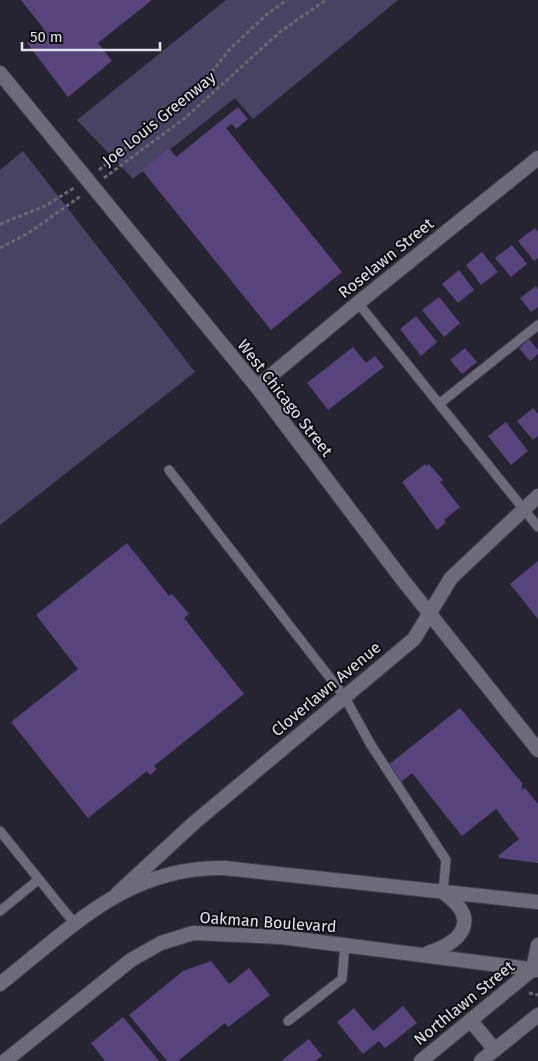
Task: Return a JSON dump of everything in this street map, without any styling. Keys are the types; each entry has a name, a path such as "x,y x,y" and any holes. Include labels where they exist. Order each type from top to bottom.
{"street":[{"name":"West Chicago Street","path":"0,73 257,387 429,613 538,750"},
{"name":"Roselawn Street","path":"257,387 538,158"},
{"name":"Cloverlawn Avenue","path":"117,893 194,822 414,639 451,578 538,496"},
{"path":"0,984 117,893 159,875 210,868 538,902"},
{"path":"425,954 445,947 454,941 464,925 464,915 460,906 444,892"},
{"name":"Oakman Boulevard","path":"5,1061 130,960 146,950 180,936 213,933 281,937 536,969"},
{"name":"Northlawn Street","path":"421,1061 536,969 538,945"},
{"path":"481,1061 538,1015"},
{"path":"471,1021 495,1050"}],"lane":[{"path":"358,303 538,527"},
{"path":"439,404 538,325"},
{"path":"169,470 344,696 371,744 446,860 444,892"},
{"path":"0,831 38,880 76,924"},
{"path":"0,911 38,880"},
{"path":"288,1021 342,978 345,945"}],"path":[{"name":"Joe Louis Greenway","path":"0,248 27,234 89,184 203,83 230,49 267,14 287,0"},
{"name":"Joe Louis Greenway","path":"0,224 45,206 89,184 185,118 281,31 326,0"}],"shaded area":[{"path":"226,0 398,0 253,119 235,98 133,179 77,120"},
{"path":"23,151 195,372 0,525 0,170"}],"building":[{"path":"21,0 152,0 98,43 112,61 68,97 27,43 44,29"},
{"path":"238,107 248,119 236,129 232,124 226,128 342,272 271,330 142,170 169,148 176,157"},
{"path":"535,228 538,232 538,258 534,261 518,241"},
{"path":"512,245 527,264 511,277 495,258"},
{"path":"482,252 498,272 481,285 466,265"},
{"path":"459,270 474,290 458,303 442,284"},
{"path":"536,286 538,289 538,307 531,312 520,298"},
{"path":"439,297 460,323 444,337 422,310"},
{"path":"416,316 437,342 421,356 400,329"},
{"path":"529,339 538,350 538,354 530,361 519,348"},
{"path":"353,347 366,363 375,356 384,367 328,410 307,383"},
{"path":"465,348 477,362 462,374 450,360"},
{"path":"533,408 538,414 538,436 533,440 517,421"},
{"path":"506,422 528,451 511,465 488,436"},
{"path":"425,464 426,466 429,464 443,480 440,482 460,507 444,520 446,522 437,530 402,482"},
{"path":"127,543 169,596 172,594 189,614 184,618 244,694 154,766 157,769 150,775 147,771 88,818 11,722 78,669 36,615"},
{"path":"538,561 538,619 510,584"},
{"path":"460,708 522,783 522,790 525,788 538,804 538,863 499,858 499,855 519,839 496,809 462,836 412,773 400,783 387,766"},
{"path":"211,961 229,984 249,968 270,995 228,1027 225,1023 178,1061 167,1061 129,1015 183,971"},
{"path":"403,1006 417,1023 385,1048 379,1041 363,1054 337,1022 354,1008 373,1031"},
{"path":"123,1017 159,1061 105,1061 91,1043"},
{"path":"309,1039 322,1056 315,1061 281,1061"}]}
